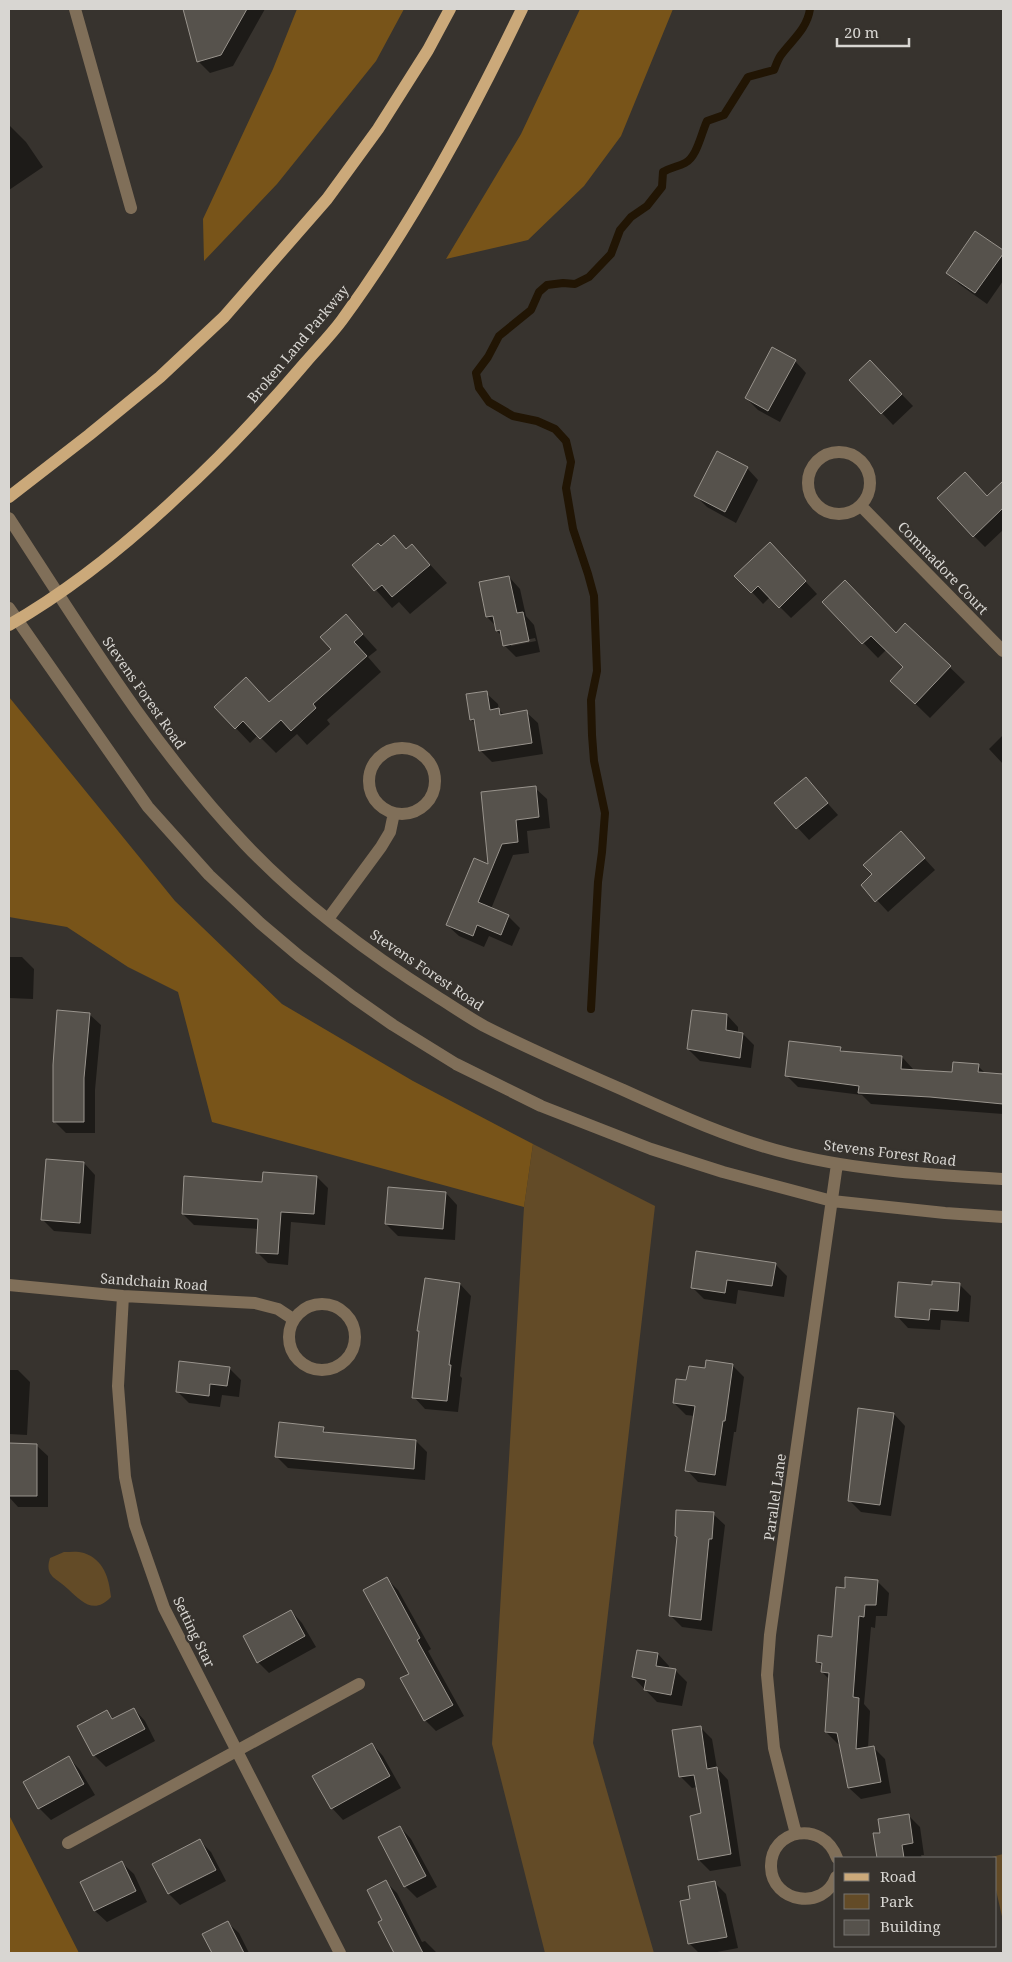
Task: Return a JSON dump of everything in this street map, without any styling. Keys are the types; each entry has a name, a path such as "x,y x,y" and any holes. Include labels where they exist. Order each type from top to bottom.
{"main road":[{"path":"9,497 160,377 224,317 327,198 367,144 428,50 450,9"},
{"name":"Broken Land Parkway","path":"13,622 58,593 146,525 211,466 278,396 341,321 386,256 433,182 484,87 522,9"}],"street":[{"path":"75,9 130,208"},
{"path":"838,451 850,453 860,459 868,470 871,481 868,496 861,506 850,513 841,515 830,514 818,507 810,496 807,483 810,472 816,462 827,454 838,451"},
{"name":"Commadore Court","path":"861,506 1003,651"},
{"name":"Stevens Forest Road","path":"9,518 133,706 186,777 246,845 328,919 382,961 491,1029 681,1115 733,1135 787,1153 837,1164 946,1176 1003,1179"},
{"path":"9,608 13,622 148,807 209,875 260,923 299,956 393,1025 456,1064 541,1106 651,1149 723,1172 832,1201 1003,1217"},
{"path":"398,748 410,749 419,753 433,768 434,789 430,799 423,807 414,812 394,813 384,809 375,800 369,779 372,768 378,759 387,752 398,748"},
{"path":"328,919 390,832 394,813"},
{"name":"Parallel Lane","path":"796,1834 774,1748 768,1676 770,1635 837,1164"},
{"name":"Sandchain Road","path":"9,1285 123,1296 254,1303 278,1309 293,1319"},
{"name":"Setting Star","path":"123,1296 118,1386 124,1477 134,1525 164,1608 340,1953"},
{"path":"324,1303 336,1306 345,1313 353,1326 355,1340 351,1353 342,1364 328,1370 315,1370 301,1363 291,1350 288,1333 293,1319 301,1310 310,1305 324,1303"},
{"path":"68,1843 359,1684"},
{"path":"834,1883 817,1898 795,1899 778,1886 771,1866 773,1855 778,1846 786,1838 796,1834 818,1835 827,1841 837,1857"}],"green space":[{"path":"533,1144 655,1206 593,1743 654,1953 545,1953 492,1744 524,1207"},
{"path":"64,1552 82,1552 96,1560 107,1577 111,1597 99,1605 88,1605 53,1576 49,1569 50,1558"},
{"path":"1003,1854 1003,1921 997,1894 997,1857 992,1857"}],"shaded area":[{"path":"297,9 404,9 376,61 277,184 204,261 203,219 273,69"},
{"path":"580,9 673,9 621,136 584,186 528,240 446,259 521,134"},
{"path":"9,697 175,901 282,1004 413,1081 533,1144 524,1207 212,1122 178,992 128,967 67,927 9,917"},
{"path":"9,1815 79,1953 9,1953"}],"building":[{"path":"183,9 247,9 221,55 197,62"},
{"path":"975,231 1003,250 1003,254 975,293 946,273"},
{"path":"772,347 796,360 768,411 745,398"},
{"path":"870,360 902,394 881,414 849,380"},
{"path":"717,451 748,467 725,512 694,496"},
{"path":"965,472 987,496 1003,481 1003,508 973,537 937,498"},
{"path":"394,535 406,549 412,544 430,565 392,597 382,585 374,591 352,565 378,543 381,546"},
{"path":"770,542 806,581 779,608 758,586 751,593 734,576"},
{"path":"509,576 517,613 523,612 529,641 503,646 500,630 496,631 493,616 486,617 479,582"},
{"path":"845,580 896,633 905,623 951,666 915,704 890,681 903,667 871,636 862,644 822,602"},
{"path":"346,614 363,634 354,642 367,656 313,704 316,708 291,731 281,720 260,739 243,721 235,729 214,707 246,677 269,702 331,649 320,637"},
{"path":"487,691 490,710 499,708 500,715 527,710 532,743 479,751 474,719 470,720 466,694"},
{"path":"806,777 828,803 796,829 774,803"},
{"path":"536,786 539,817 516,820 518,842 502,844 478,902 509,915 501,935 477,925 473,936 446,925 474,858 488,864 481,792"},
{"path":"901,831 925,858 875,902 861,885 872,874 863,865"},
{"path":"57,1010 90,1013 84,1078 84,1122 53,1122 53,1065"},
{"path":"692,1010 727,1014 726,1030 743,1033 740,1058 687,1049"},
{"path":"789,1041 841,1047 840,1051 902,1056 901,1069 952,1072 953,1062 979,1064 978,1072 1003,1074 1003,1104 858,1093 859,1086 785,1076"},
{"path":"46,1159 84,1162 80,1223 41,1220"},
{"path":"263,1172 317,1176 314,1214 281,1212 278,1254 256,1253 258,1219 182,1214 184,1176 262,1182"},
{"path":"388,1187 446,1192 443,1229 385,1224"},
{"path":"696,1251 776,1263 772,1286 727,1280 725,1293 691,1288"},
{"path":"425,1278 460,1283 449,1365 451,1365 447,1401 412,1398 419,1331 417,1331"},
{"path":"932,1281 960,1283 958,1311 930,1309 929,1320 895,1317 898,1282 932,1285"},
{"path":"706,1360 733,1364 715,1475 685,1471 695,1406 673,1403 676,1379 686,1380 689,1366 705,1368"},
{"path":"179,1361 230,1367 227,1386 210,1384 209,1396 176,1392"},
{"path":"858,1408 894,1413 880,1505 848,1501"},
{"path":"279,1422 324,1427 323,1432 416,1440 414,1469 275,1457"},
{"path":"9,1443 37,1444 37,1496 9,1496"},
{"path":"676,1510 714,1512 712,1539 709,1539 701,1620 669,1616 677,1537 675,1536"},
{"path":"387,1577 420,1638 417,1640 453,1705 424,1721 400,1678 409,1674 363,1590"},
{"path":"845,1577 878,1580 876,1605 865,1605 864,1617 859,1616 853,1697 859,1698 856,1749 874,1746 881,1782 848,1788 837,1733 825,1732 829,1673 821,1672 822,1663 816,1662 818,1635 832,1637 836,1587 845,1588"},
{"path":"291,1610 305,1636 257,1663 243,1636"},
{"path":"637,1650 658,1653 656,1666 676,1669 671,1695 644,1690 646,1680 632,1677"},
{"path":"134,1708 145,1729 93,1756 77,1726 107,1710 112,1719"},
{"path":"701,1726 707,1769 717,1767 731,1854 698,1860 690,1816 701,1813 694,1775 679,1777 672,1730"},
{"path":"372,1743 390,1776 331,1809 312,1776"},
{"path":"69,1756 84,1784 38,1809 23,1782"},
{"path":"909,1814 913,1843 902,1845 904,1857 877,1857 873,1833 880,1833 878,1819"},
{"path":"400,1826 426,1876 404,1887 378,1837"},
{"path":"200,1839 216,1870 168,1894 152,1864"},
{"path":"122,1861 136,1891 94,1911 80,1882"},
{"path":"386,1880 423,1953 394,1953 378,1922 382,1920 367,1890"},
{"path":"715,1881 727,1937 688,1944 680,1901 690,1899 688,1886"},
{"path":"228,1921 244,1953 212,1953 202,1934"}],"waterway":[{"path":"591,1009 598,882 605,813 594,761 592,735 591,700 597,671 594,596 573,529 566,488 571,462 566,441 555,429 537,421 513,416 489,402 479,388 476,373 488,357 499,336 531,310 539,292 547,285 575,284 589,277 611,254 620,230 631,217 647,206 662,187 663,172 685,163 693,156 707,121 724,115 748,77 774,70 781,55 806,23 810,9"}]}
